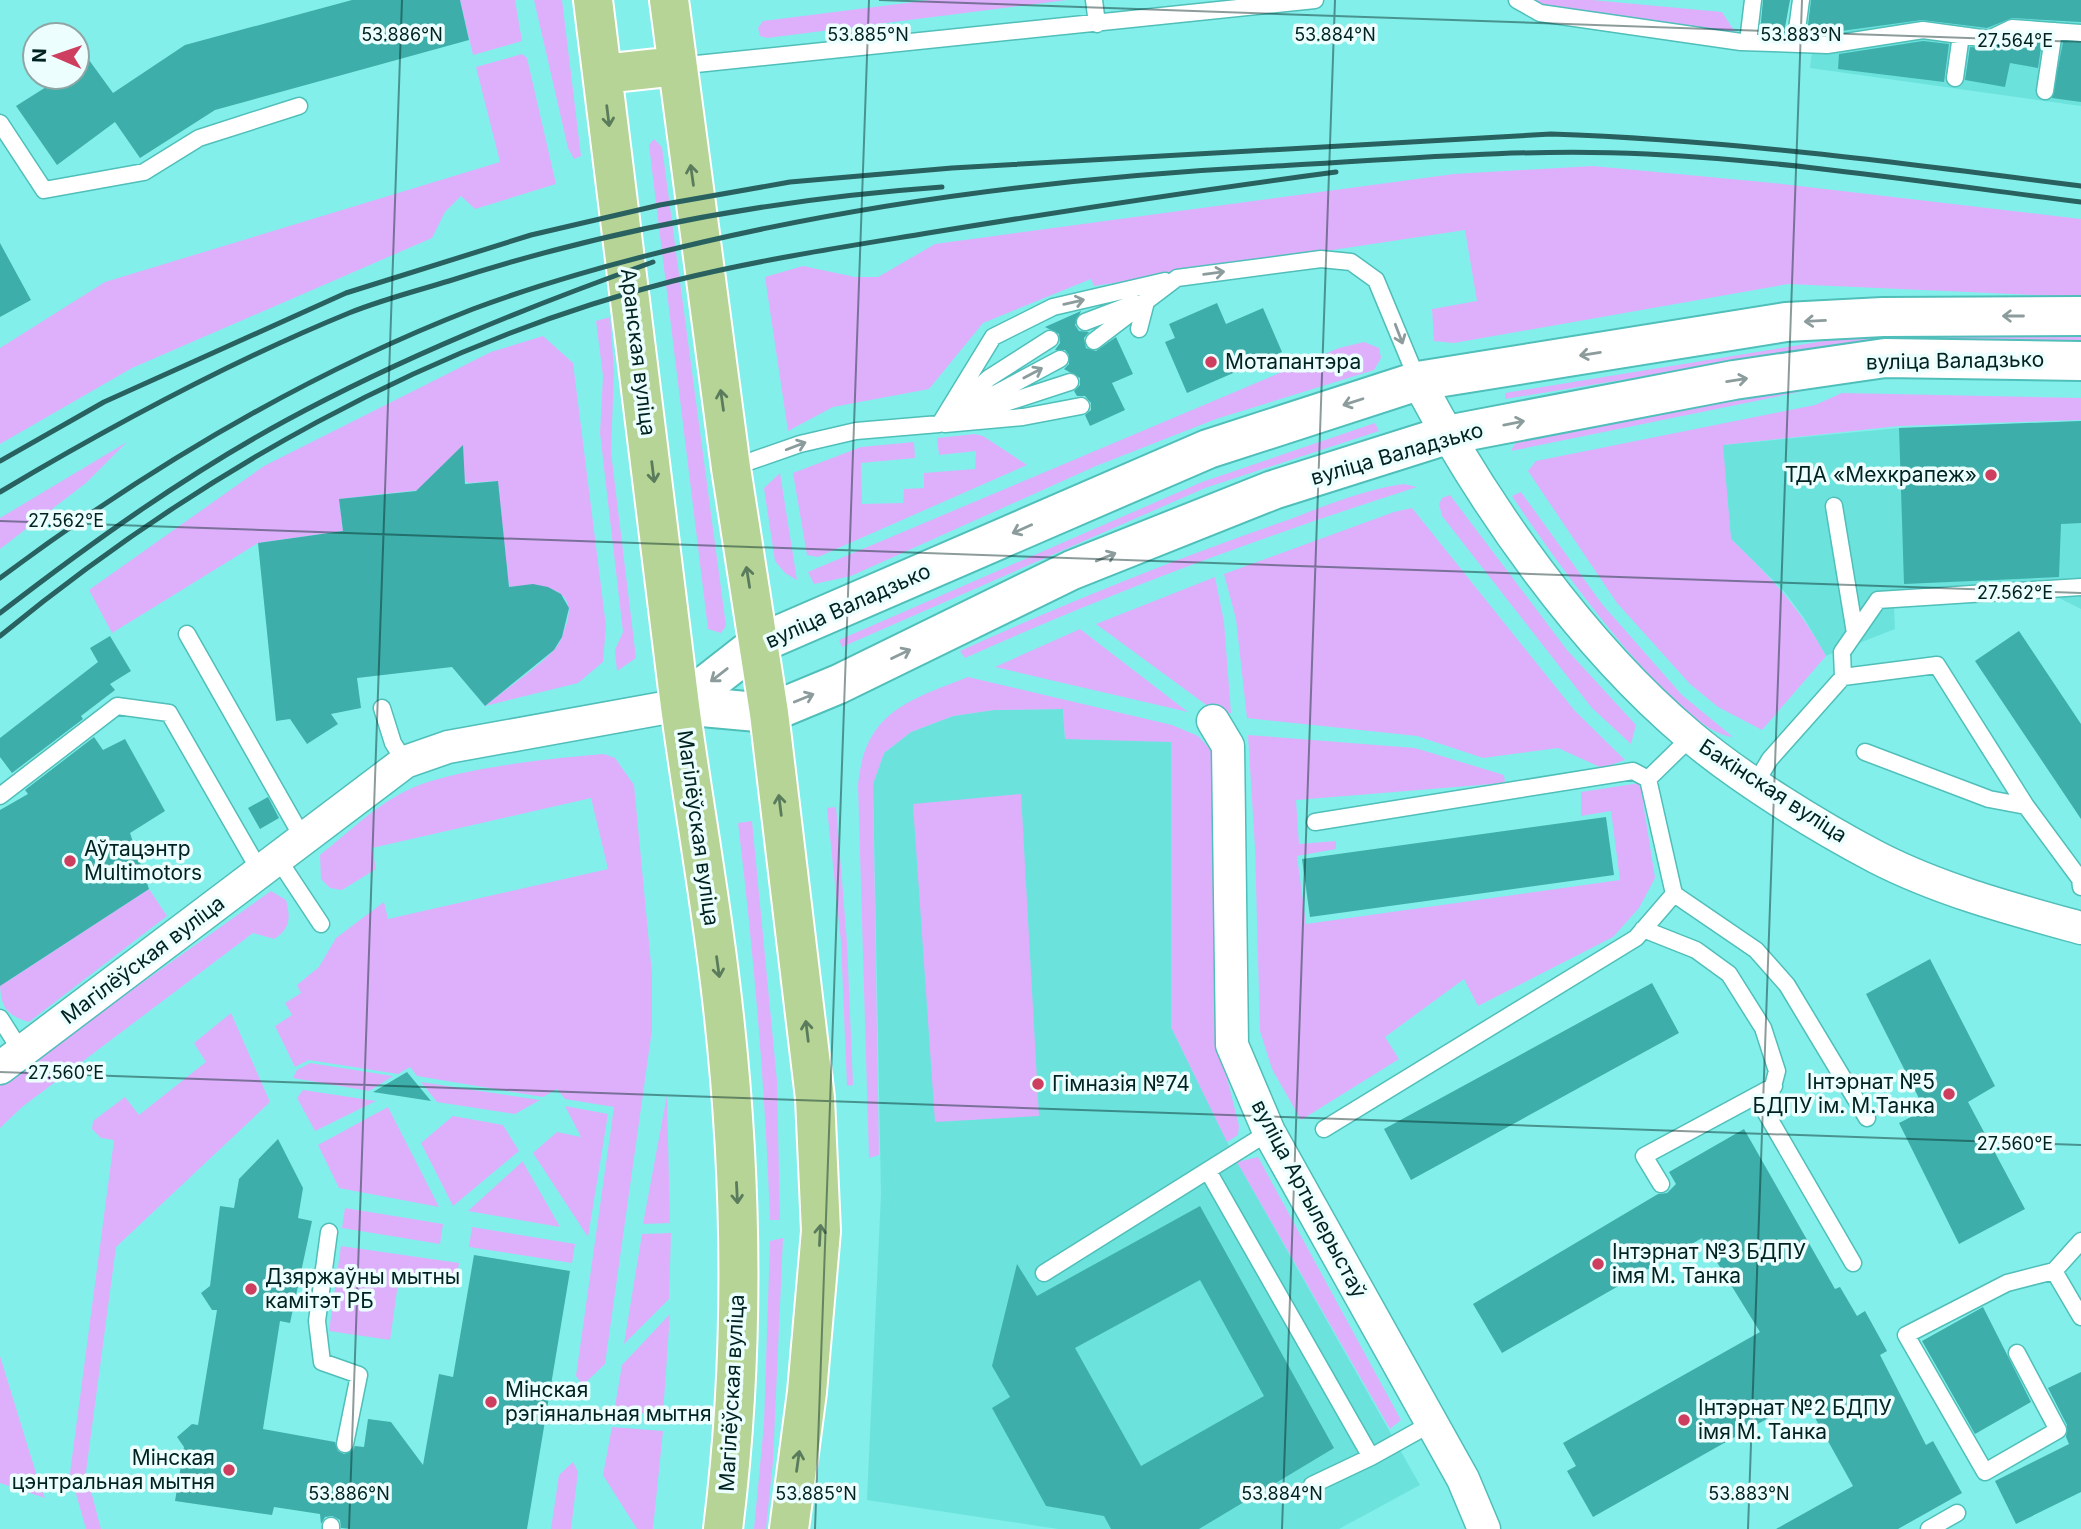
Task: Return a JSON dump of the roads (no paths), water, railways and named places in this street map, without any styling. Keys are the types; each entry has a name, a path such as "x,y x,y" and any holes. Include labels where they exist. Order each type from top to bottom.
{"main road":[{"name":"Аранская вуліца","path":"593,0 680,705"},
{"path":"669,0 732,468 769,713 815,1098 821,1231 807,1392 789,1529"},
{"path":"603,74 677,66"},
{"name":"вуліца Валадзько","path":"680,705 758,644 1208,449 1418,381 1786,323 1883,317 2081,316"},
{"name":"вуліца Валадзько","path":"680,705 769,713 839,684 1072,570 1273,489 1447,435 1734,380 1885,358 2081,361"},
{"name":"Магілёўская вуліца","path":"680,705 719,975 736,1178 737,1347 723,1529"}],"street":[{"name":"Бакінская вуліца","path":"1418,381 1474,481 1591,639 1652,703 1691,737 1755,784 1877,858 1959,892 2081,928"},
{"name":"Магілёўская вуліца","path":"11,1059 270,866 359,794 405,762 448,747 680,705"},
{"name":"вуліца Артылерыстаў","path":"1213,721 1228,747 1232,1045 1269,1132 1463,1479 1484,1529"}],"lane":[{"path":"1094,0 1097,24"},
{"path":"677,66 1315,0"},
{"path":"1517,0 1540,13 1748,42 1856,43 1923,30 1989,39 2012,28 2081,33"},
{"path":"1748,42 1753,0"},
{"path":"1795,44 1801,0"},
{"path":"2045,91 2054,31"},
{"path":"1955,78 1961,35"},
{"path":"0,123 44,190 144,172 199,138 299,106"},
{"path":"939,424 993,338 1053,307 1177,278 1321,259 1351,261 1376,280 1418,381"},
{"path":"1094,341 1147,298 1177,278"},
{"path":"1085,322 1147,298"},
{"path":"1139,329 1147,298"},
{"path":"939,424 989,378 1051,340"},
{"path":"939,424 1060,359"},
{"path":"939,424 1070,382"},
{"path":"732,468 800,444 856,430 1023,416 1081,406"},
{"path":"1834,506 1855,633"},
{"path":"1843,677 1842,652 1878,600 2081,587"},
{"path":"187,634 304,840"},
{"path":"1755,784 1770,758 1843,677 1937,664 2026,806 2080,878 2081,887"},
{"path":"0,796 117,706 169,713 270,866 321,924"},
{"path":"382,708 393,743 405,762"},
{"path":"1648,779 1691,737"},
{"path":"1865,752 1989,799 2026,806"},
{"path":"1315,822 1633,771 1648,779 1674,894 1756,950 1787,985 1867,1118"},
{"path":"1324,1129 1636,938 1674,894"},
{"path":"1643,929 1696,950 1729,974 1763,1028 1777,1071 1766,1113 1853,1262"},
{"path":"0,1018 11,1059"},
{"path":"1661,1184 1644,1156 1774,1086"},
{"path":"1044,1273 1269,1132"},
{"path":"1208,1171 1371,1457"},
{"path":"329,1232 317,1321 322,1362 359,1375 345,1444"},
{"path":"2017,1353 2058,1430 1985,1472 1906,1335 2007,1283 2054,1272 2081,1241"},
{"path":"2054,1272 2081,1318"},
{"path":"1312,1485 1371,1457 1432,1423"},
{"path":"1928,1529 1957,1513"}],"railway":[{"path":"0,461 104,402 346,293 531,235 660,205 790,182 952,168 1551,134 1750,147 2081,186"},
{"path":"0,578 111,500 227,428 287,395 410,335 501,299 587,272 703,242 845,213 988,191 1131,176 1554,152 1647,154 1756,162 2081,202"},
{"path":"0,636 75,577 153,522 234,470 317,422 403,379 491,341 581,308 673,281 800,254 1336,172"},
{"path":"0,492 128,419 259,352 386,300 570,246 693,219 817,199 942,187"},
{"path":"0,613 139,511 211,464 285,421 375,375 466,334 653,262"}],"place":[{"name":"Мотапантэра","path":"1211,362"},
{"name":"ТДА «Мехкрапеж»","path":"1991,475"},
{"name":"Аўтацэнтр Multimotors","path":"70,861"},
{"name":"Гімназія №74","path":"1038,1084"},
{"name":"Інтэрнат №5 БДПУ ім. М.Танка","path":"1949,1094"},
{"name":"Інтэрнат №3 БДПУ імя М. Танка","path":"1598,1264"},
{"name":"Дзяржаўны мытны камітэт РБ","path":"251,1289"},
{"name":"Мінская рэгіянальная мытня","path":"491,1402"},
{"name":"Інтэрнат №2 БДПУ імя М. Танка","path":"1684,1420"},
{"name":"Мінская цэнтральная мытня","path":"229,1470"}]}
